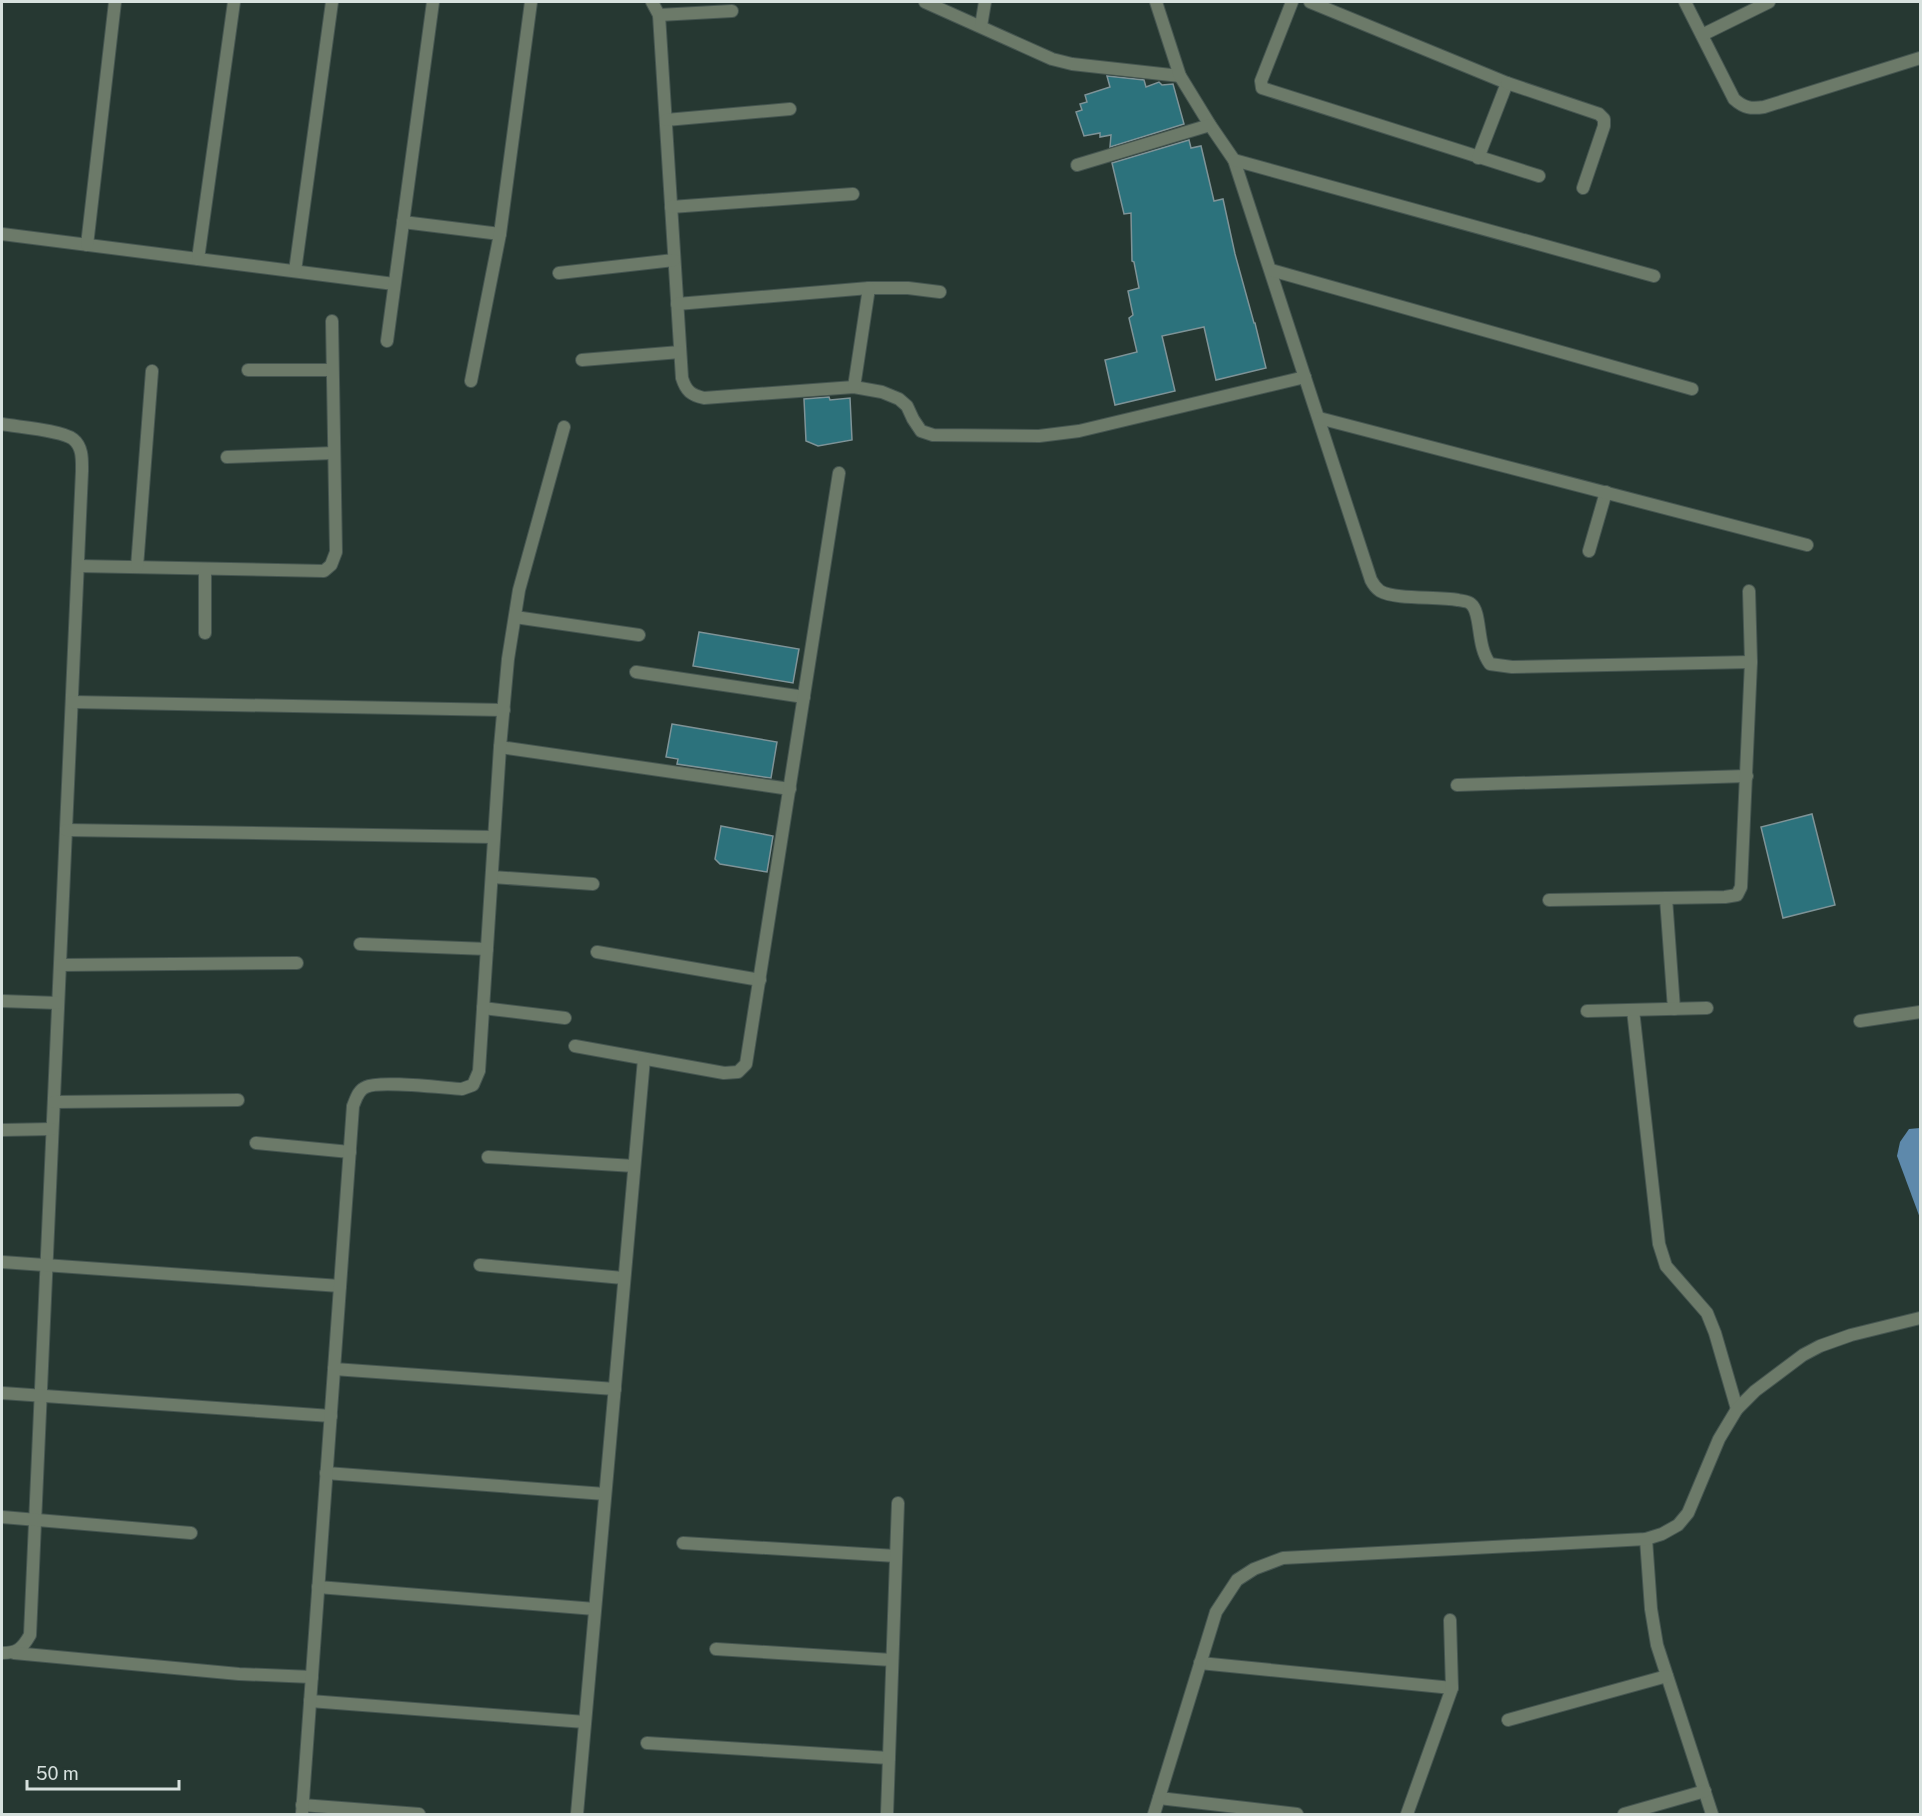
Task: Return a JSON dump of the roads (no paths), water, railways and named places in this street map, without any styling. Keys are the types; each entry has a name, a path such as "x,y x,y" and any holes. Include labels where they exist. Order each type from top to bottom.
{"street":[{"path":"87,245 115,2"},
{"path":"198,259 234,2"},
{"path":"295,271 332,2"},
{"path":"387,341 434,2"},
{"path":"471,381 500,234 531,2"},
{"path":"652,2 659,15 682,378 686,389 694,395 704,398 854,387 882,392 899,399 907,406 921,431 933,435 1039,436 1127,420 1305,377"},
{"path":"925,2 1052,59 1072,64 1180,76"},
{"path":"981,26 984,2"},
{"path":"1156,2 1180,76 1234,160 1371,580 1378,590 1390,595 1448,598 1470,602 1477,610 1484,656 1490,664 1512,667 1751,662"},
{"path":"1292,2 1261,81 1262,88 1539,176"},
{"path":"1310,2 1507,83 1599,114 1604,119 1605,126 1583,188"},
{"path":"1685,2 1734,99 1750,109 1764,107 1920,58"},
{"path":"1702,35 1769,2"},
{"path":"659,15 732,11"},
{"path":"1478,158 1507,83"},
{"path":"666,120 790,108"},
{"path":"1077,165 1210,125"},
{"path":"1234,160 1654,276"},
{"path":"671,207 853,194"},
{"path":"403,222 500,234"},
{"path":"2,234 394,284"},
{"path":"558,273 675,260"},
{"path":"1271,270 1692,389"},
{"path":"677,304 868,288 908,288 940,292"},
{"path":"854,387 868,288"},
{"path":"78,566 324,571 331,565 336,552 332,321"},
{"path":"582,360 680,352"},
{"path":"248,370 332,370"},
{"path":"137,567 152,371"},
{"path":"1319,418 1807,545"},
{"path":"2,423 58,434 74,440 82,453 30,1635 23,1648 8,1653"},
{"path":"419,1815 302,1810 353,1106 358,1094 365,1087 379,1084 462,1089 473,1085 479,1071 500,747 508,659 519,590 564,427"},
{"path":"227,457 334,453"},
{"path":"575,1046 724,1073 738,1072 746,1064 839,473"},
{"path":"1590,551 1606,492"},
{"path":"205,569 206,633"},
{"path":"1549,900 1737,895 1741,887 1747,776 1751,662 1749,591"},
{"path":"514,617 639,635"},
{"path":"636,672 804,697"},
{"path":"72,702 504,710"},
{"path":"500,747 790,789"},
{"path":"1456,785 1747,776"},
{"path":"66,830 494,837"},
{"path":"492,877 593,885"},
{"path":"1666,898 1674,1009"},
{"path":"360,944 487,950"},
{"path":"597,951 760,980"},
{"path":"60,965 297,963"},
{"path":"2,1002 58,1003"},
{"path":"483,1008 565,1018"},
{"path":"1587,1011 1707,1008"},
{"path":"1633,1010 1659,1244 1666,1266 1707,1313 1737,1409"},
{"path":"1860,1021 1920,1012"},
{"path":"577,1815 644,1059"},
{"path":"54,1102 238,1100"},
{"path":"2,1130 52,1129"},
{"path":"255,1143 350,1152"},
{"path":"488,1157 634,1166"},
{"path":"2,1262 340,1286"},
{"path":"480,1265 623,1278"},
{"path":"1154,1815 1216,1612 1237,1580 1254,1569 1283,1558 1646,1539 1662,1534 1678,1525 1688,1513 1719,1439 1737,1409 1755,1391 1803,1355 1820,1346 1860,1332 1920,1318"},
{"path":"334,1370 615,1389"},
{"path":"2,1393 331,1416"},
{"path":"326,1473 605,1494"},
{"path":"887,1815 898,1503"},
{"path":"2,1517 191,1533"},
{"path":"1646,1539 1651,1609 1657,1646 1712,1815"},
{"path":"683,1543 896,1556"},
{"path":"318,1587 595,1610"},
{"path":"1407,1815 1452,1688 1450,1620"},
{"path":"716,1649 892,1660"},
{"path":"8,1653 239,1674 312,1677"},
{"path":"1200,1663 1452,1688"},
{"path":"1508,1720 1667,1676"},
{"path":"310,1701 585,1722"},
{"path":"647,1743 889,1758"},
{"path":"1624,1815 1706,1791"},
{"path":"1159,1798 1297,1815"}],"water":[{"path":"1920,1128 1920,1218 1897,1156 1900,1142 1909,1129"}]}
